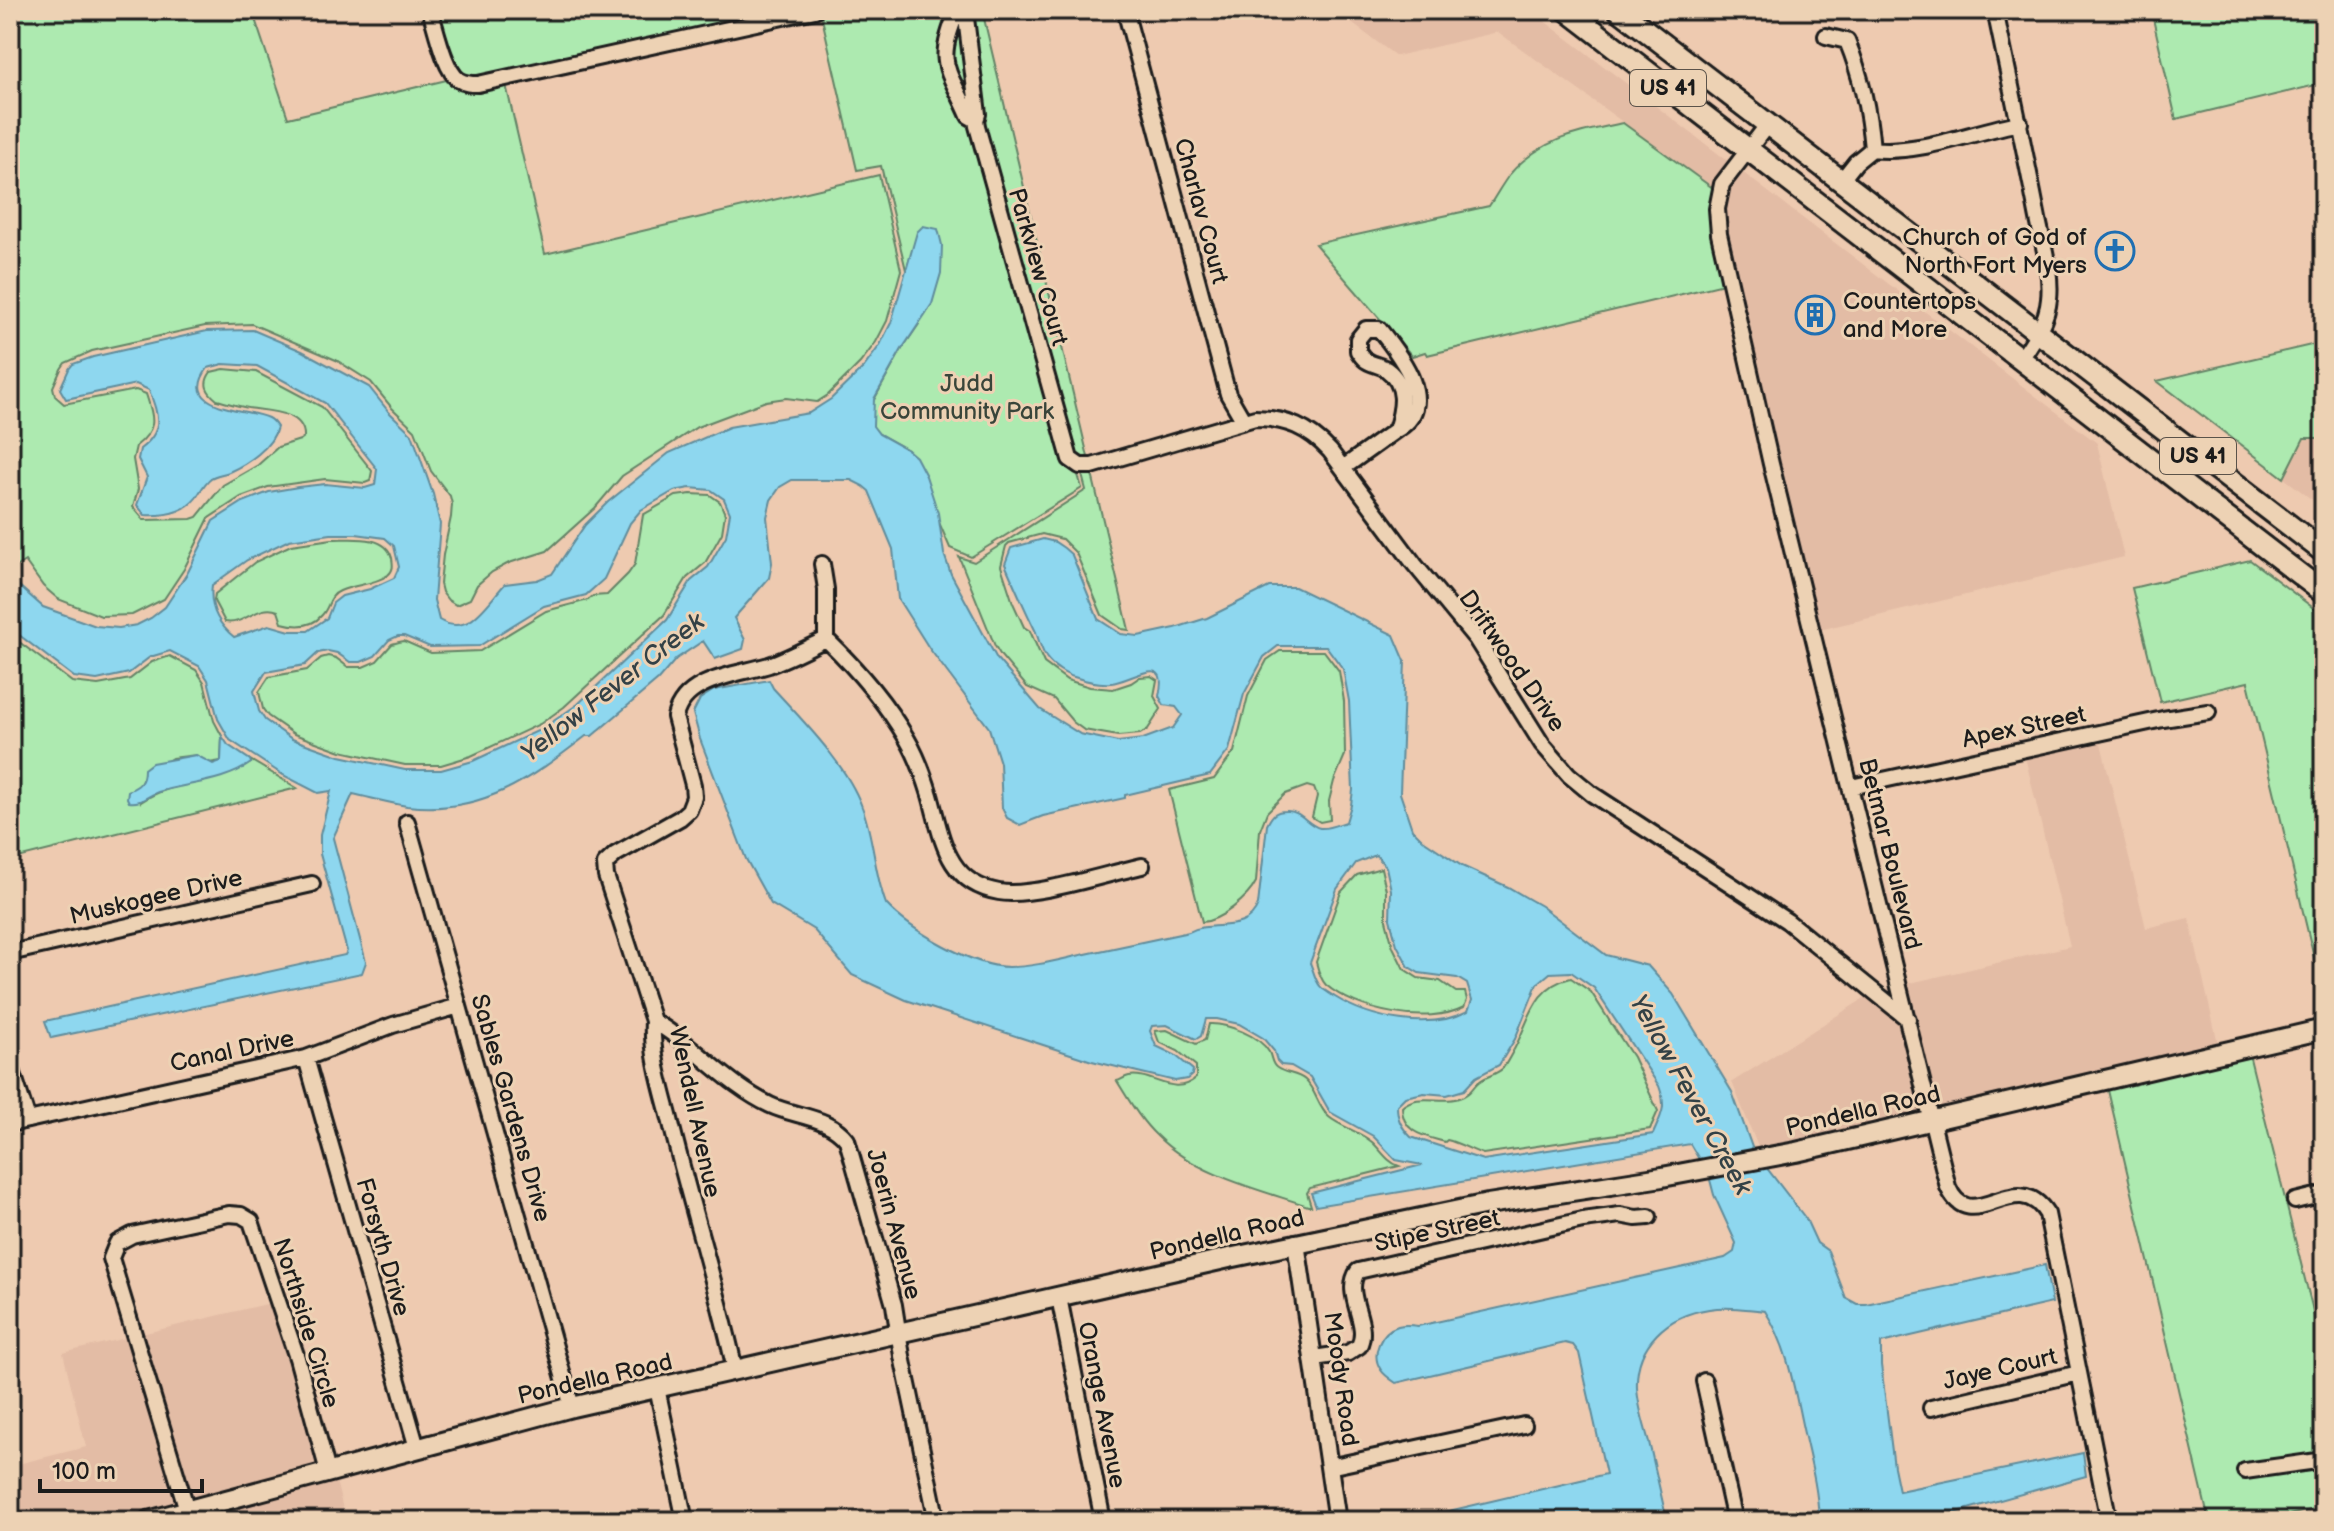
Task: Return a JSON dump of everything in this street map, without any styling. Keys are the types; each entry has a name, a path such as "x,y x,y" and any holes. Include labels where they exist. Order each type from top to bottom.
{"main road":[{"name":"US 41","path":"1567,10 2324,593"},
{"path":"1591,28 1607,10"},
{"name":"US 41","path":"1619,10 2324,552"},
{"name":"Pondella Road","path":"148,1521 572,1407 1296,1243 1488,1204 1796,1152 2324,1029"}],"street":[{"path":"430,10 449,69 456,79 466,84 478,84 815,10"},
{"name":"Parkview Court","path":"958,10 945,44 946,67 969,116 976,120"},
{"name":"Parkview Court","path":"965,10 978,114 976,120 1065,448 1070,459 1080,466"},
{"name":"Charlav Court","path":"1125,10 1228,394 1243,420"},
{"path":"1995,10 2020,123 2050,296 2038,333 2021,359"},
{"path":"1826,36 1847,41 1852,53 1870,126 1872,149"},
{"path":"1841,181 1856,162 1872,149 1886,151 1945,142 2020,123"},
{"name":"Betmar Boulevard","path":"1768,124 1729,173 1718,196 1717,209 1719,234 1771,464 1948,1187 1953,1199 1964,1206 1977,1206 2017,1196 2030,1197 2047,1214 2109,1521"},
{"path":"1343,468 1412,418 1417,395 1414,383 1397,369"},
{"name":"Driftwood Drive","path":"1080,466 1108,462 1255,418 1279,419 1304,429 1322,442 1415,565 1476,639 1528,722 1569,775 1592,794 1787,921 1908,1019"},
{"path":"822,564 826,589 826,639 841,653 903,732 922,770 941,840 962,874 998,892 1024,892 1142,866"},
{"name":"Wendell Avenue","path":"735,1370 663,1091 652,1036 653,1021 606,876 605,864 616,854 689,810 694,797 693,785 675,717 683,699 696,688 770,664 826,639"},
{"name":"Apex Street","path":"1851,787 2163,719 2208,712"},
{"name":"Sables Gardens Drive","path":"407,822 572,1407"},
{"name":"Muskogee Drive","path":"10,953 312,884"},
{"name":"Canal Drive","path":"10,1124 306,1058 393,1025 459,1006"},
{"name":"Joerin Avenue","path":"653,1021 756,1097 780,1109 828,1124 840,1130 847,1140 894,1305 937,1521"},
{"name":"Forsyth Drive","path":"306,1058 417,1448"},
{"path":"10,1064 28,1120"},
{"path":"2295,1201 2324,1194"},
{"name":"Northside Circle","path":"187,1510 111,1258 117,1243 132,1235 229,1214 241,1215 251,1221 297,1358 328,1472"},
{"name":"Stipe Street","path":"1314,1358 1348,1353 1359,1346 1362,1334 1353,1283 1358,1271 1583,1220 1620,1215 1649,1217"},
{"name":"Moody Road","path":"1296,1243 1337,1521"},
{"name":"Orange Avenue","path":"1059,1297 1103,1521"},
{"name":"Jaye Court","path":"1931,1408 2079,1373"},
{"path":"1704,1381 1735,1521"},
{"path":"657,1388 685,1521"},
{"path":"1329,1467 1524,1425"},
{"path":"2245,1471 2324,1460"}],"shaded area":[{"path":"1334,10 1530,10 2097,443 2124,557 1819,630 1778,464 1730,296 1721,193 1498,32 1396,56"},
{"path":"2305,438 2324,438 2324,509 2284,478"},
{"path":"2098,731 2146,928 2189,918 2219,1048 1760,1152 1732,1082 1876,991 2070,946 2023,748"},
{"path":"287,1299 332,1465 120,1521 21,1521 10,1485 10,1466 86,1447 63,1353"},
{"path":"335,1477 346,1521 188,1521 187,1517"}],"green space":[{"path":"10,10 252,10 288,118 459,77 438,10 800,10 504,76 545,254 879,175 901,270 887,321 860,363 828,395 817,402 786,398 766,401 697,427 622,476 595,508 547,551 492,572 477,585 470,599 456,605 448,600 440,584 451,517 450,496 431,471 415,430 371,382 336,360 252,324 205,326 92,351 65,363 53,387 55,396 64,404 136,390 146,394 151,410 151,429 136,446 133,459 138,489 133,507 144,520 197,517 223,485 258,465 278,447 304,437 303,428 292,417 217,400 206,384 211,372 224,369 256,372 322,407 372,471 370,481 365,483 325,479 268,487 241,497 209,518 184,569 164,599 132,615 101,616 58,599 43,586 25,561 10,566"},
{"name":"Judd Community Park","path":"837,10 962,10 976,120 973,137 993,199 1000,238 1013,263 1082,488 971,557 950,548 908,450 879,434 864,418 919,324 881,166 857,170 821,14"},
{"path":"967,10 982,10 1129,630 1122,629 1102,615 1076,553 1062,539 1042,534 1009,543 1001,566 1013,603 1044,663 1067,680 1090,687 1113,689 1140,677 1151,676 1157,680 1154,696 1161,709 1148,729 1140,734 1118,736 1084,730 1054,699 1027,687 995,646 959,557 974,562 1086,490 1080,467 1064,440 978,137"},
{"path":"2151,10 2324,10 2324,83 2176,119"},
{"path":"1623,123 1721,194 1728,283 1427,355 1425,352 1412,356 1315,244 1489,206 1510,174 1535,152 1562,138"},
{"path":"2324,342 2324,438 2304,438 2284,478 2157,381"},
{"path":"710,495 720,502 725,514 722,533 705,563 687,578 664,615 564,707 540,724 471,756 441,765 405,765 341,751 294,734 263,709 259,692 269,677 307,670 321,658 328,656 348,667 363,667 377,661 392,644 404,641 431,653 480,651 546,611 593,596 607,595 635,564 643,515 676,496"},
{"path":"332,539 376,541 389,550 393,565 391,571 377,581 336,593 322,615 309,624 282,623 278,611 271,609 238,621 225,622 214,601 215,594 255,562 291,545"},
{"path":"2250,560 2324,616 2324,991 2248,682 2160,702 2132,588"},
{"path":"10,635 72,682 98,685 130,679 152,662 170,656 196,670 204,682 214,721 222,736 221,761 209,763 196,755 172,758 144,776 139,787 141,802 167,790 238,770 251,763 250,760 297,788 10,860"},
{"path":"1280,651 1324,651 1339,671 1344,701 1345,755 1329,801 1330,820 1320,822 1312,817 1317,796 1314,788 1307,786 1285,794 1267,812 1260,830 1256,882 1225,913 1202,922 1169,790 1214,779 1234,752 1248,696 1267,660"},
{"path":"1381,868 1386,890 1386,920 1393,947 1404,969 1418,978 1440,981 1456,992 1465,992 1467,1000 1464,1007 1431,1015 1393,1013 1355,1002 1339,994 1323,980 1316,962 1341,892 1357,875"},
{"path":"1571,978 1591,992 1633,1057 1658,1111 1650,1129 1483,1154 1452,1141 1422,1135 1410,1128 1402,1107 1417,1100 1459,1098 1469,1093 1480,1081 1500,1071 1540,998 1547,989"},
{"path":"1209,1024 1234,1028 1265,1046 1275,1066 1305,1080 1329,1117 1367,1138 1399,1166 1310,1188 1307,1193 1311,1206 1308,1206 1208,1171 1173,1150 1145,1123 1117,1081 1138,1076 1179,1086 1196,1078 1196,1066 1178,1051 1159,1042 1155,1031 1167,1030 1196,1044 1205,1040"},
{"path":"2249,1054 2321,1344 2324,1344 2324,1507 2261,1521 2209,1521 2107,1086"}],"water":[{"name":"Yellow Fever Creek","path":"923,226 938,229 942,245 941,273 932,304 874,399 873,426 879,434 916,457 938,513 944,554 951,574 997,659 1040,709 1080,734 1118,742 1143,739 1173,728 1182,715 1176,707 1164,705 1159,696 1159,674 1154,671 1111,683 1097,683 1067,674 1047,658 1005,564 1011,548 1043,539 1055,542 1072,555 1098,619 1121,634 1138,636 1175,628 1207,618 1269,587 1295,587 1394,635 1405,661 1400,793 1412,829 1462,866 1541,906 1606,955 1648,966 1673,994 1732,1092 1753,1150 1806,1219 1817,1243 1828,1251 1846,1298 1857,1304 1866,1304 2045,1265 2052,1303 1881,1343 1881,1365 1899,1491 2083,1453 2086,1476 1925,1521 1819,1521 1813,1475 1793,1383 1773,1324 1765,1311 1716,1308 1680,1318 1657,1334 1648,1345 1638,1372 1639,1402 1667,1521 1412,1521 1426,1514 1606,1474 1579,1353 1573,1345 1565,1343 1396,1383 1382,1372 1378,1364 1377,1350 1382,1338 1401,1325 1418,1326 1725,1258 1734,1252 1736,1243 1714,1195 1709,1176 1690,1144 1316,1206 1311,1193 1422,1165 1396,1160 1373,1136 1330,1112 1310,1077 1291,1066 1281,1065 1263,1038 1239,1024 1206,1019 1201,1036 1196,1039 1167,1025 1152,1026 1150,1031 1156,1046 1175,1055 1193,1070 1187,1079 1175,1081 1092,1061 906,1000 852,975 814,930 771,904 746,859 693,713 700,699 714,690 769,680 835,760 855,791 866,819 886,904 910,925 943,945 994,965 1036,965 1198,928 1237,924 1253,915 1258,905 1267,825 1272,816 1291,811 1320,828 1337,825 1346,822 1353,790 1349,701 1343,669 1326,646 1278,646 1264,657 1244,694 1229,750 1210,775 1043,816 1020,825 1007,818 1002,808 1000,763 989,728 929,648 898,599 893,549 869,491 851,480 792,480 780,487 771,500 767,517 772,563 769,578 734,618 745,640 743,649 715,659 703,641 676,659 658,680 592,736 586,736 525,779 482,799 459,805 407,806 353,794 333,838 366,962 362,973 51,1038 45,1021 345,955 347,951 320,854 320,835 331,791 318,793 283,775 230,740 218,719 208,680 199,666 170,651 150,657 129,673 97,680 74,677 10,628 10,578 43,607 96,626 119,628 137,625 165,607 188,572 213,521 243,502 269,492 325,484 365,488 375,485 377,469 325,403 257,366 223,364 208,368 201,382 201,392 218,405 269,419 277,427 275,434 251,460 209,480 186,507 166,514 145,515 137,505 147,477 138,459 140,449 153,436 157,423 149,390 136,384 66,399 60,389 73,364 207,331 253,330 302,351 369,387 412,434 440,524 434,600 439,620 459,625 484,609 505,584 537,580 552,574 585,525 608,502 669,453 729,427 809,413 831,399 864,367 880,345 891,323 917,232","holes":["690,488 711,490 724,499 730,513 726,536 708,567 691,581 667,620 578,704 542,729 473,761 441,770 405,770 340,756 292,739 265,720 259,711 254,691 266,672 305,665 318,653 328,651 350,662 361,662 375,656 389,640 398,636 430,647 479,646 544,606 586,595 604,579 630,523 641,510 674,491","331,534 385,538 394,546 399,567 394,578 370,589 342,596 333,603 327,618 308,631 290,631 269,625 234,637 216,614 212,585 247,560 289,540","1376,855 1386,867 1391,890 1390,919 1397,945 1409,967 1419,973 1457,978 1467,984 1472,1000 1468,1011 1436,1020 1400,1020 1349,1005 1320,986 1310,963 1337,889 1356,863","1571,972 1594,988 1659,1086 1662,1110 1653,1134 1483,1160 1411,1137 1400,1122 1397,1105 1405,1097 1424,1093 1447,1095 1464,1090 1476,1077 1499,1065 1515,1039 1537,984 1550,973"]},
{"path":"222,736 228,745 251,763 218,778 129,802 128,791 140,783 144,769 152,763 196,755 213,764 221,761"}],"place":[{"name":"Church of God of North Fort Myers","path":"2115,251"},
{"name":"Countertops and More","path":"1815,315"}]}
